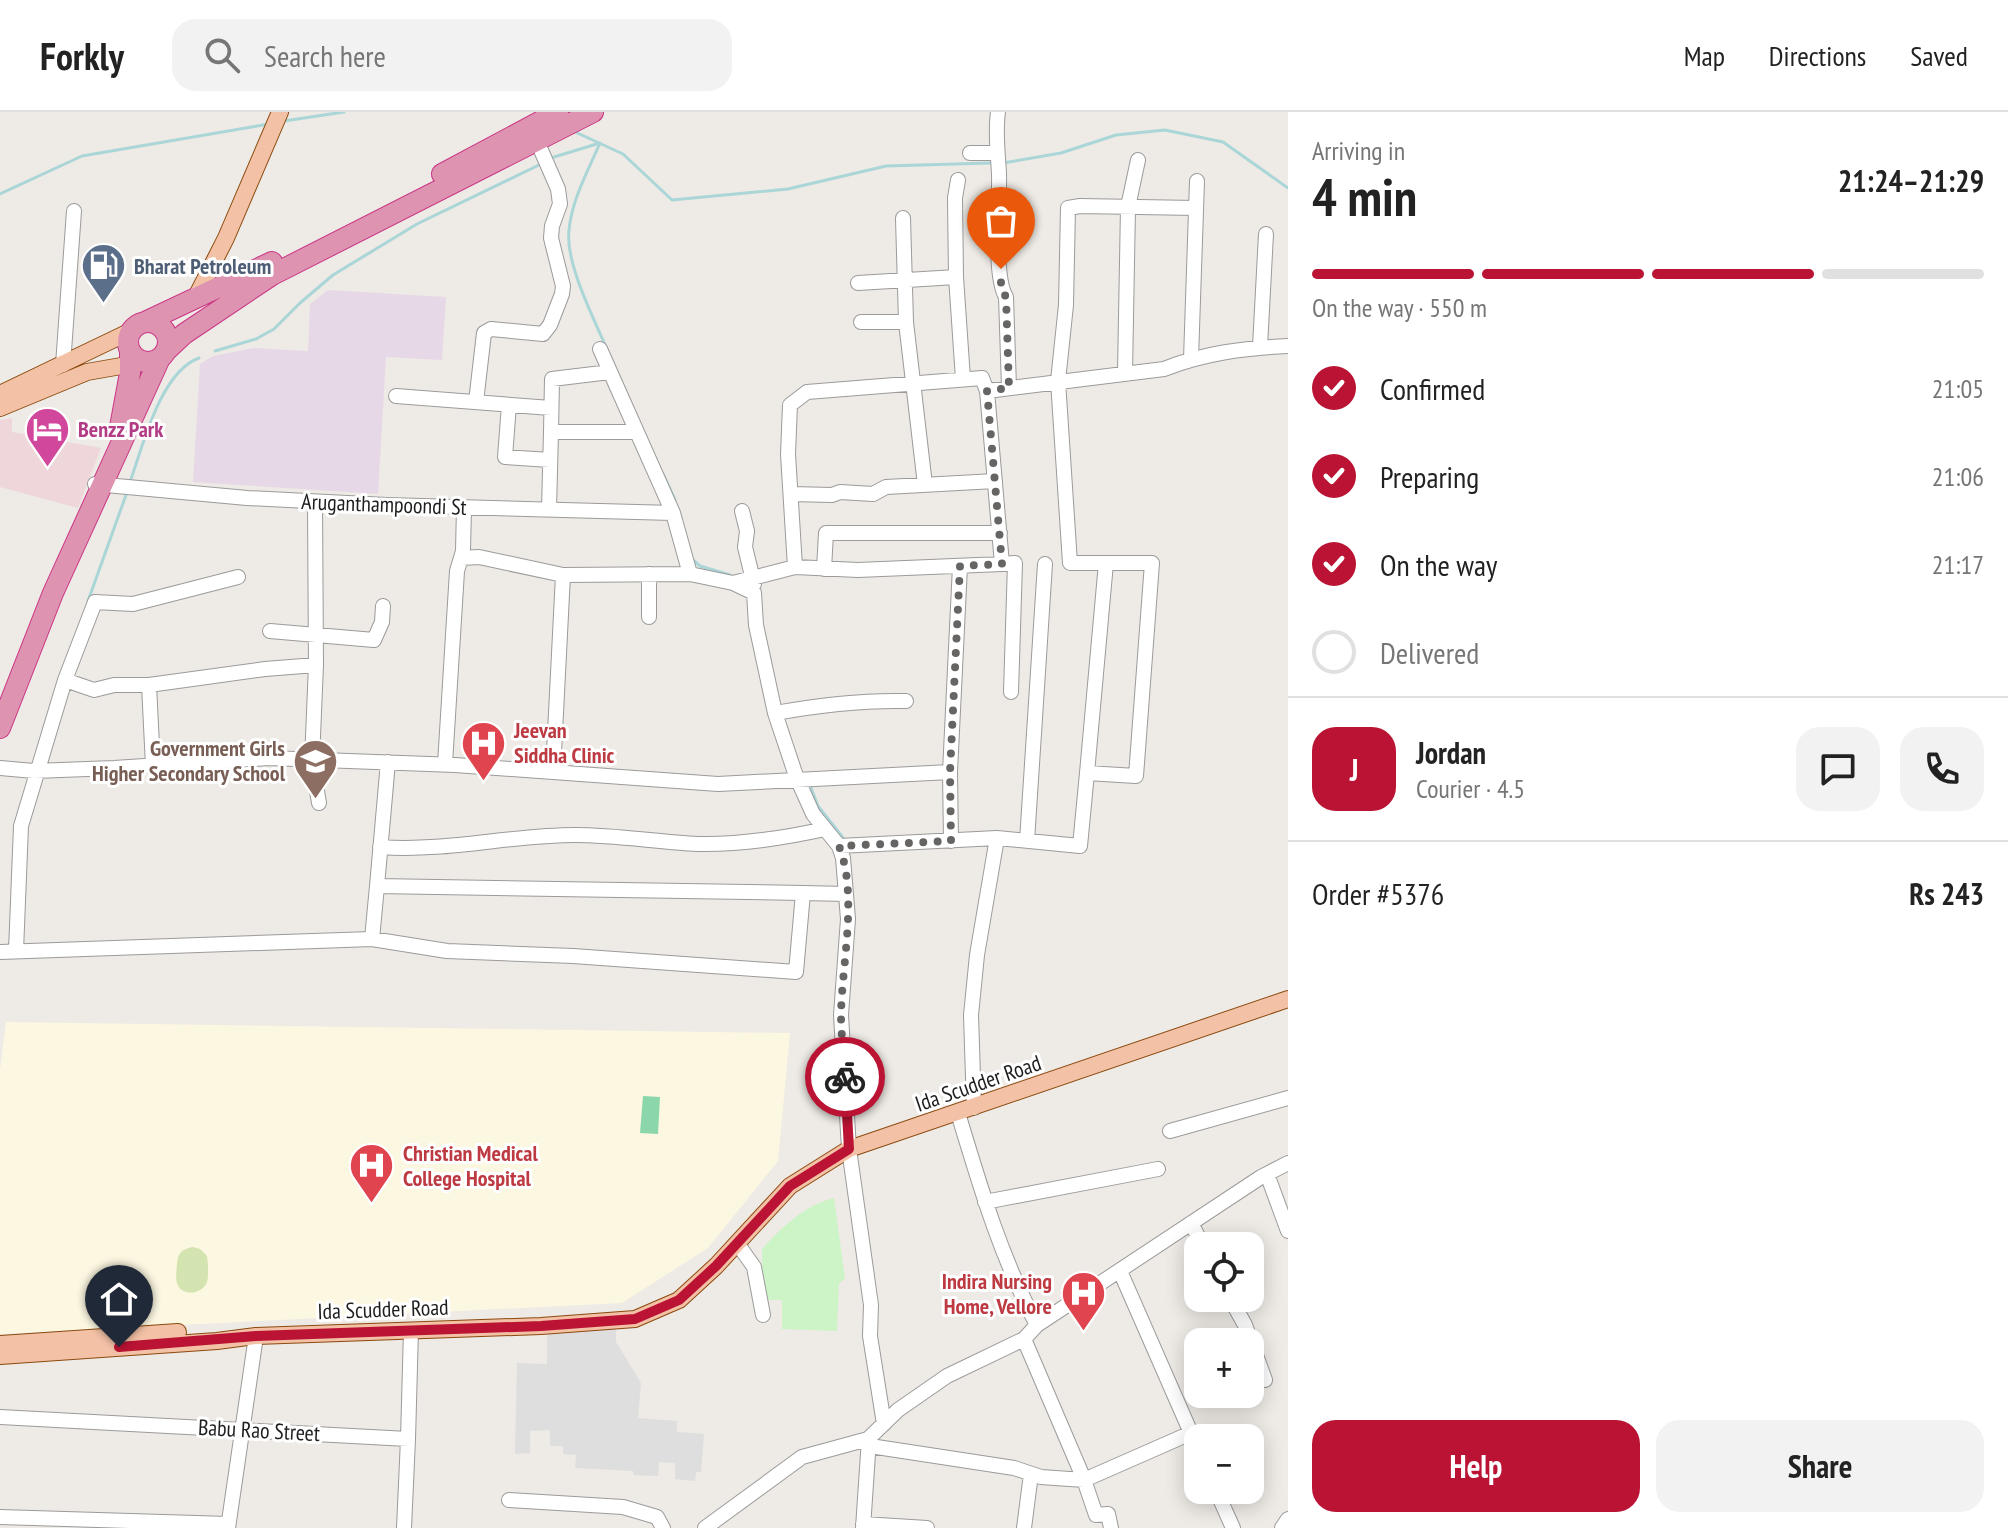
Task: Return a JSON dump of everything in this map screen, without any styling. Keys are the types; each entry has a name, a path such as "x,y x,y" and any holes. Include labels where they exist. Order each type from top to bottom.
{"highway":[{"path":"0,728 99,484 146,357 272,275 538,135 558,112"},
{"path":"146,357 128,341 138,326 538,135 593,112"},
{"path":"0,697 24,632 99,484 146,357 168,338 162,327 138,326"}],"main road":[{"path":"196,297 226,238 280,112"},
{"path":"0,394 138,326"},
{"path":"0,408 87,372 146,357"},
{"name":"Ida Scudder Road","path":"256,1336 541,1326 635,1319 679,1300 790,1186 849,1149 1288,999"},
{"path":"0,1344 184,1332 256,1336"},
{"path":"0,1356 256,1336"}],"street":[{"path":"998,112 1001,289 1006,297 1009,388"},
{"path":"476,402 484,333 491,329 543,334 550,325 562,294 563,286 551,238 560,197 538,135"},
{"path":"970,153 997,153"},
{"path":"1125,373 1128,207 1138,160"},
{"path":"958,180 955,198 956,277 963,379"},
{"path":"1191,359 1197,181"},
{"path":"1087,773 1136,776 1152,563 1070,563 1058,381 1066,305 1068,208 1196,208"},
{"path":"63,365 74,211"},
{"path":"903,218 911,384 925,485"},
{"path":"1260,347 1266,234"},
{"path":"858,283 956,277"},
{"path":"861,322 906,322"},
{"path":"987,391 1164,369 1191,359 1260,347 1288,346"},
{"path":"600,349 673,513 690,574"},
{"path":"549,510 552,379 610,372"},
{"path":"795,567 788,454 790,405 807,392 982,378 987,391 1002,564"},
{"path":"396,396 551,408"},
{"path":"509,405 505,457 550,460"},
{"path":"551,432 636,432"},
{"path":"791,494 873,494 886,487 995,481"},
{"name":"Aruganthampoondi St","path":"99,484 315,502 673,513"},
{"path":"315,502 316,665 312,760 319,803"},
{"path":"445,764 464,508"},
{"path":"742,511 747,531 745,547 755,577 756,625 775,713 813,814 839,846 843,858 848,919 841,1015 849,1149 871,1305 870,1336 884,1424"},
{"path":"824,569 826,533 1000,533"},
{"path":"461,558 479,557 563,575 690,574 733,583 754,593"},
{"path":"733,583 795,567 824,569 1015,563 1011,692"},
{"path":"839,846 997,838 1080,846 1106,563"},
{"path":"1027,841 1045,564"},
{"path":"951,841 950,772 960,566"},
{"path":"649,574 649,617"},
{"path":"553,772 563,575"},
{"path":"16,951 21,826 65,680 95,602 133,604 238,577"},
{"path":"270,631 374,640 382,622 383,606"},
{"path":"65,680 94,690 114,685 149,685 316,665"},
{"path":"149,685 153,766"},
{"path":"775,713 867,700 906,701"},
{"path":"0,768 39,771 269,758 445,764 718,784 950,772"},
{"path":"372,939 388,762"},
{"path":"380,847 417,850 528,837 576,835 700,844 787,838 825,829"},
{"path":"974,1108 971,1015 977,955 997,838"},
{"path":"377,886 846,894"},
{"path":"0,952 372,939 447,951 573,956 796,972 803,893"},
{"path":"1170,1131 1288,1098"},
{"path":"958,1113 1014,1282 1037,1325"},
{"path":"927,1528 863,1526 869,1442 884,1424 898,1410 947,1376 1024,1339 1037,1325 1288,1163"},
{"path":"985,1202 1158,1169"},
{"path":"1267,1174 1288,1231"},
{"path":"1191,1223 1196,1232"},
{"path":"737,1243 754,1267 763,1315"},
{"path":"1120,1271 1187,1424"},
{"path":"1238,1312 1265,1380"},
{"path":"404,1528 411,1330"},
{"path":"0,1517 228,1526 256,1336"},
{"path":"1024,1339 1096,1515 1108,1514 1111,1528"},
{"name":"Babu Rao Street","path":"0,1417 408,1439"},
{"path":"705,1528 802,1457 869,1442 1031,1474 1084,1480 1184,1436"},
{"path":"1024,1528 1031,1474"},
{"path":"509,1500 623,1507 657,1517 663,1528"},
{"path":"1222,1504 1233,1528"},
{"path":"1282,1528 1288,1519"}],"shaded area":[{"path":"328,290 446,297 442,360 386,357 378,494 193,482 200,364 213,356 253,348 308,351 310,304"},
{"name":"Benzz Park","path":"12,418 12,432 101,448 78,508 0,487 0,420"},
{"name":"Christian Medical College Hospital","path":"6,1022 790,1033 778,1161 708,1248 622,1303 0,1334 0,1070"},
{"path":"616,1326 616,1342 641,1383 638,1418 677,1421 677,1432 704,1434 701,1472 696,1472 695,1481 675,1479 675,1463 659,1462 658,1476 634,1475 633,1471 575,1468 576,1455 563,1454 563,1446 550,1446 550,1430 530,1431 530,1453 515,1454 517,1363 547,1364 547,1332"}],"green space":[{"path":"643,1096 660,1097 658,1134 640,1133"},
{"path":"834,1198 845,1279 839,1283 837,1331 782,1329 782,1300 763,1300 762,1249 804,1211"},
{"path":"193,1247 207,1256 208,1279 201,1290 192,1293 179,1288 176,1276 178,1257 181,1252"}],"waterway":[{"path":"284,121 344,112"},
{"path":"0,194 82,156 269,124"},
{"path":"1003,163 1061,153 1116,135 1165,130 1223,142 1288,188"},
{"path":"573,131 623,154 672,200 788,189 886,166 991,163"},
{"path":"600,143 573,207 569,243 581,289 606,347"},
{"path":"554,157 600,143"},
{"path":"215,351 256,339 274,329 333,275 417,224 539,165"},
{"path":"131,479 164,393 174,378 199,358"},
{"path":"663,474 675,500"},
{"path":"88,601 126,495"},
{"path":"693,560 700,566 730,575"},
{"path":"810,785 818,806 844,839"}],"way so far":[{"path":"845,1077 841,1015 848,919 843,858 839,846 951,841 950,772 960,566 1002,564 987,391 1009,388 1006,297 1001,289 1001,269"}],"place":[{"name":"Bharat Petroleum","path":"103,305"},
{"name":"Benzz Park","path":"47,468"},
{"name":"Jeevan Siddha Clinic","path":"483,782"},
{"name":"Government Girls Higher Secondary School","path":"316,800"},
{"name":"Christian Medical College Hospital","path":"372,1205"},
{"name":"Indira Nursing Home, Vellore","path":"1083,1333"}],"route":[{"path":"119,1347 256,1336 541,1326 635,1319 679,1300 716,1266 790,1186 849,1149 845,1077"}]}
